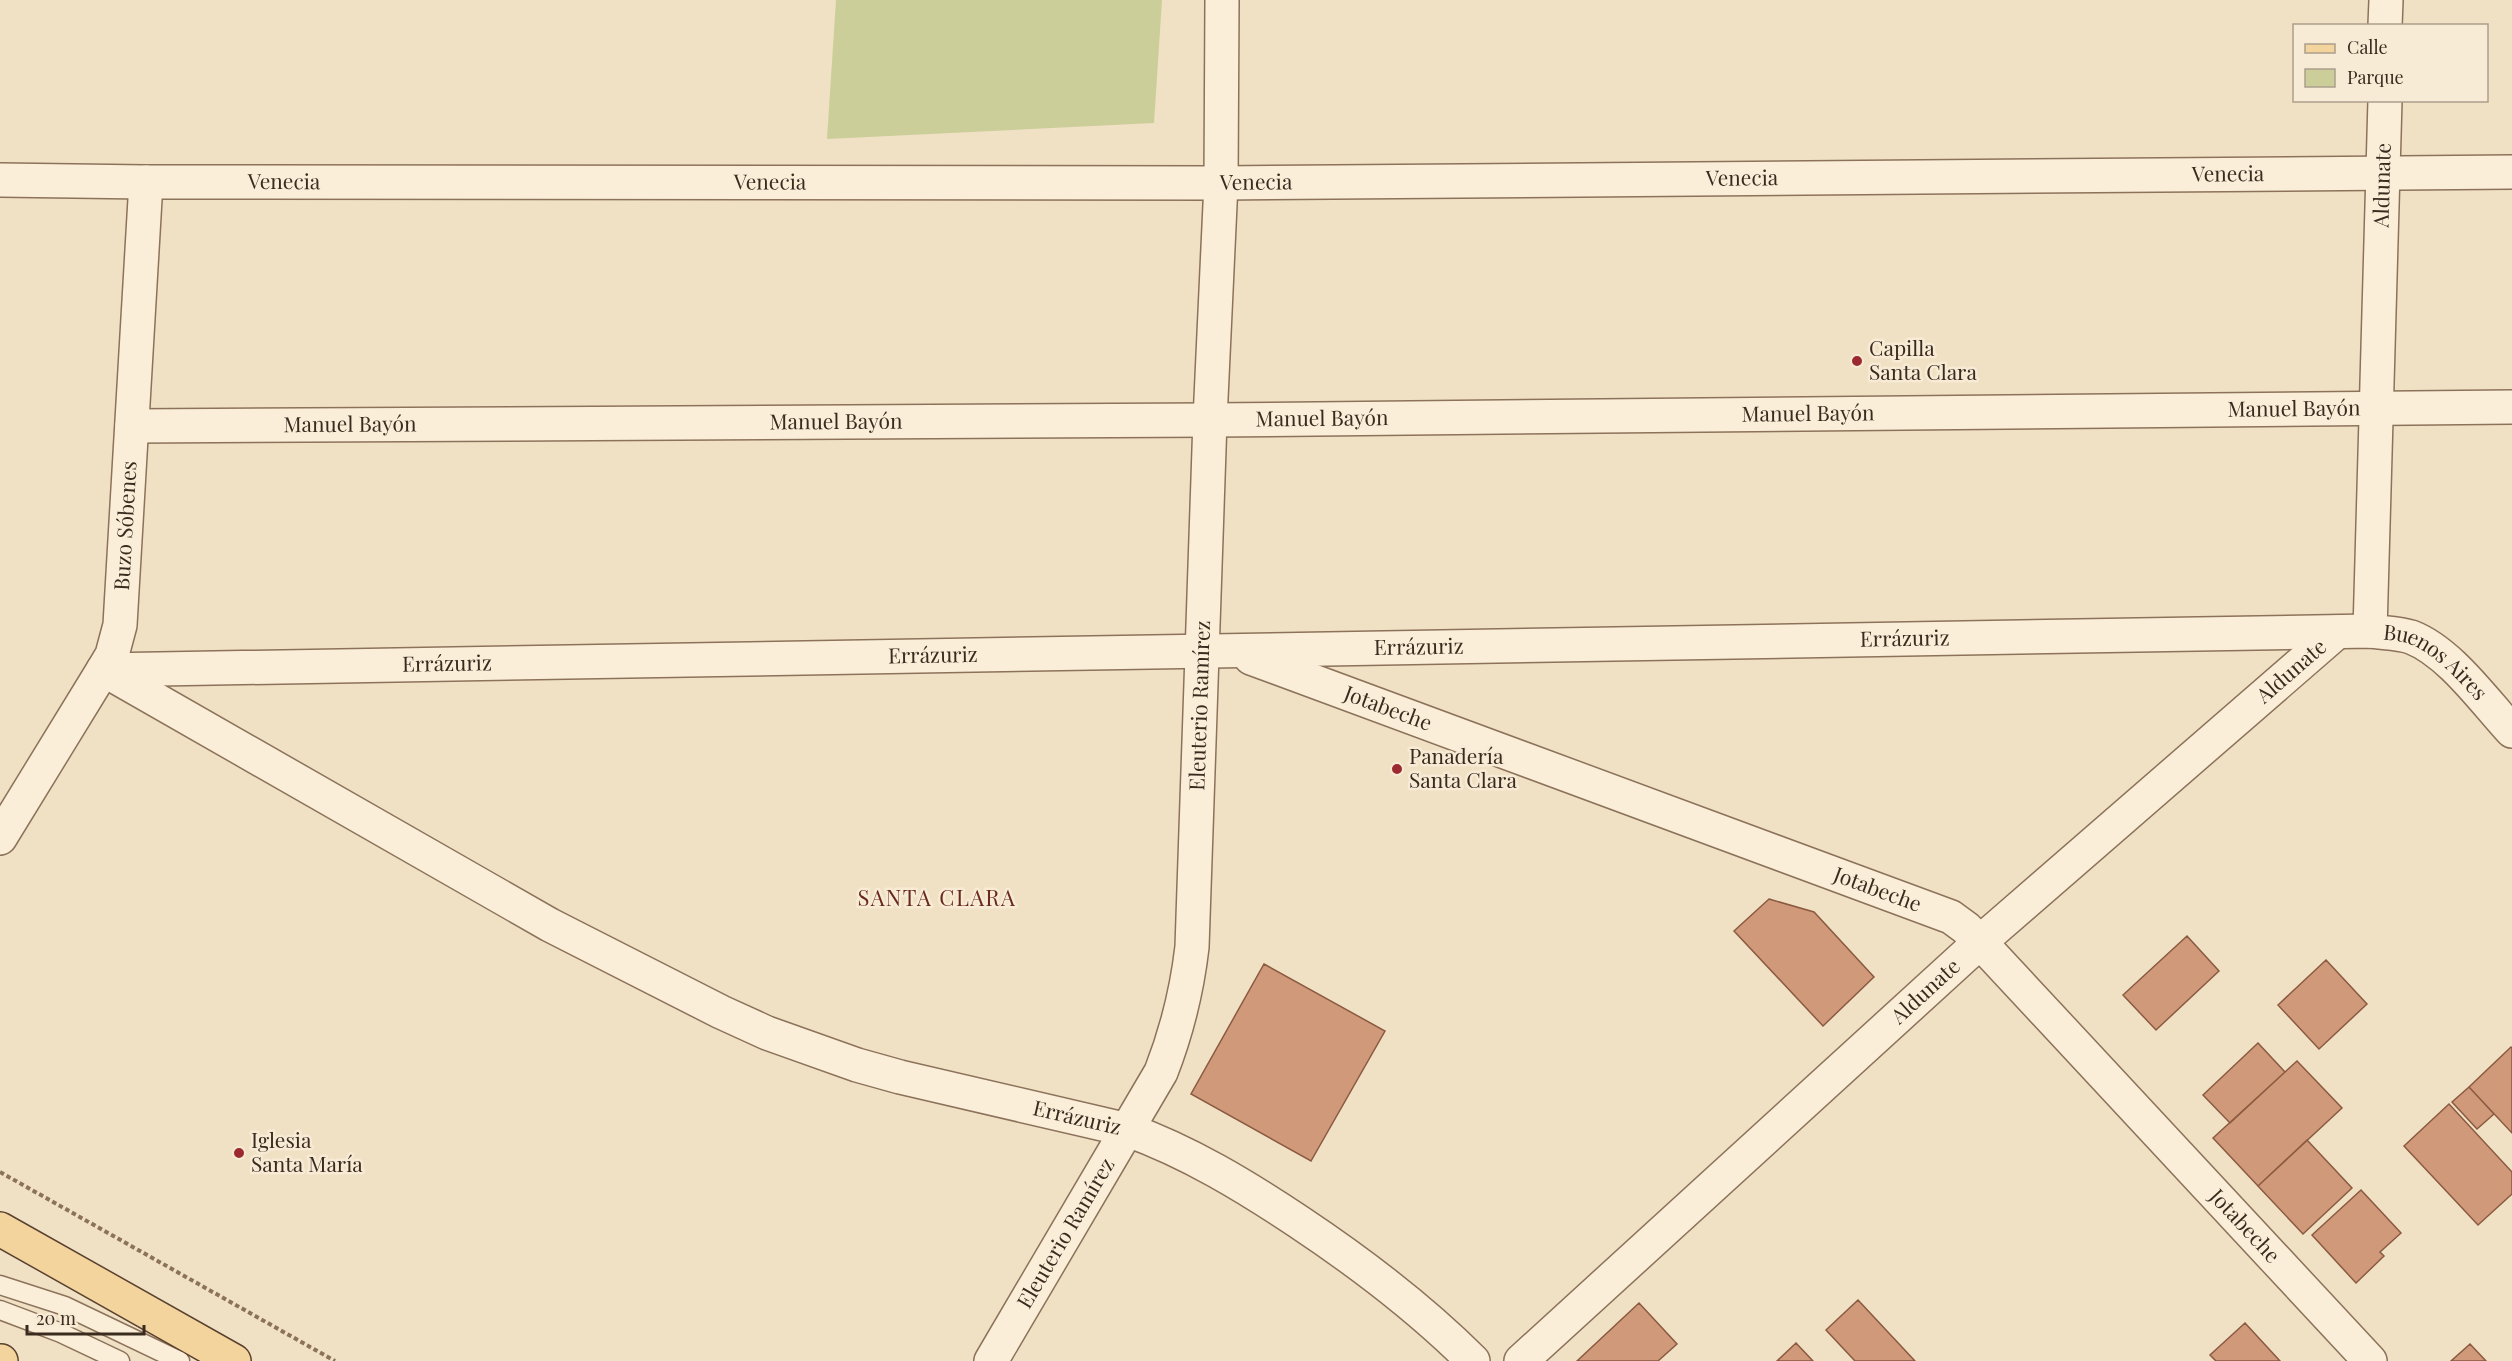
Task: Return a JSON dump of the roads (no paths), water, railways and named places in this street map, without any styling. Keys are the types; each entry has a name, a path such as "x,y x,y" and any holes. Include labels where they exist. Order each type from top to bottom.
{"main road":[{"path":"0,1229 234,1361"}],"street":[{"name":"Eleuterio Ramírez","path":"991,1361 1161,1072 1172,1042 1188,977 1217,651 1210,420 1221,183 1222,0"},
{"path":"2385,24 2386,0"},
{"name":"Aldunate","path":"2370,631 2385,102"},
{"name":"Venecia","path":"0,180 1221,183 2512,172"},
{"name":"Buzo Sóbenes","path":"0,838 104,670 114,649 120,625 146,182"},
{"name":"Manuel Bayón","path":"132,426 1210,420 2512,407"},
{"name":"Buenos Aires","path":"2337,632 2370,631 2410,637 2429,646 2452,665 2512,731"},
{"name":"Aldunate","path":"1521,1361 1980,942 2337,632"},
{"name":"Errázuriz","path":"104,670 2337,632"},
{"name":"Jotabeche","path":"1217,651 1938,911 1966,928 2370,1361"},
{"name":"Errázuriz","path":"104,670 550,925 767,1033 889,1074 1128,1130 1165,1143 1268,1201 1365,1267 1406,1299 1473,1361"}],"lane":[{"path":"0,1285 65,1306 180,1361"},
{"path":"0,1310 61,1333 120,1361"}],"place":[{"name":"Capilla Santa Clara","path":"1857,361"},
{"name":"Panadería Santa Clara","path":"1397,769"},
{"name":"Iglesia Santa María","path":"239,1153"}],"district":[{"name":"SANTA CLARA","path":"937,898"}]}
